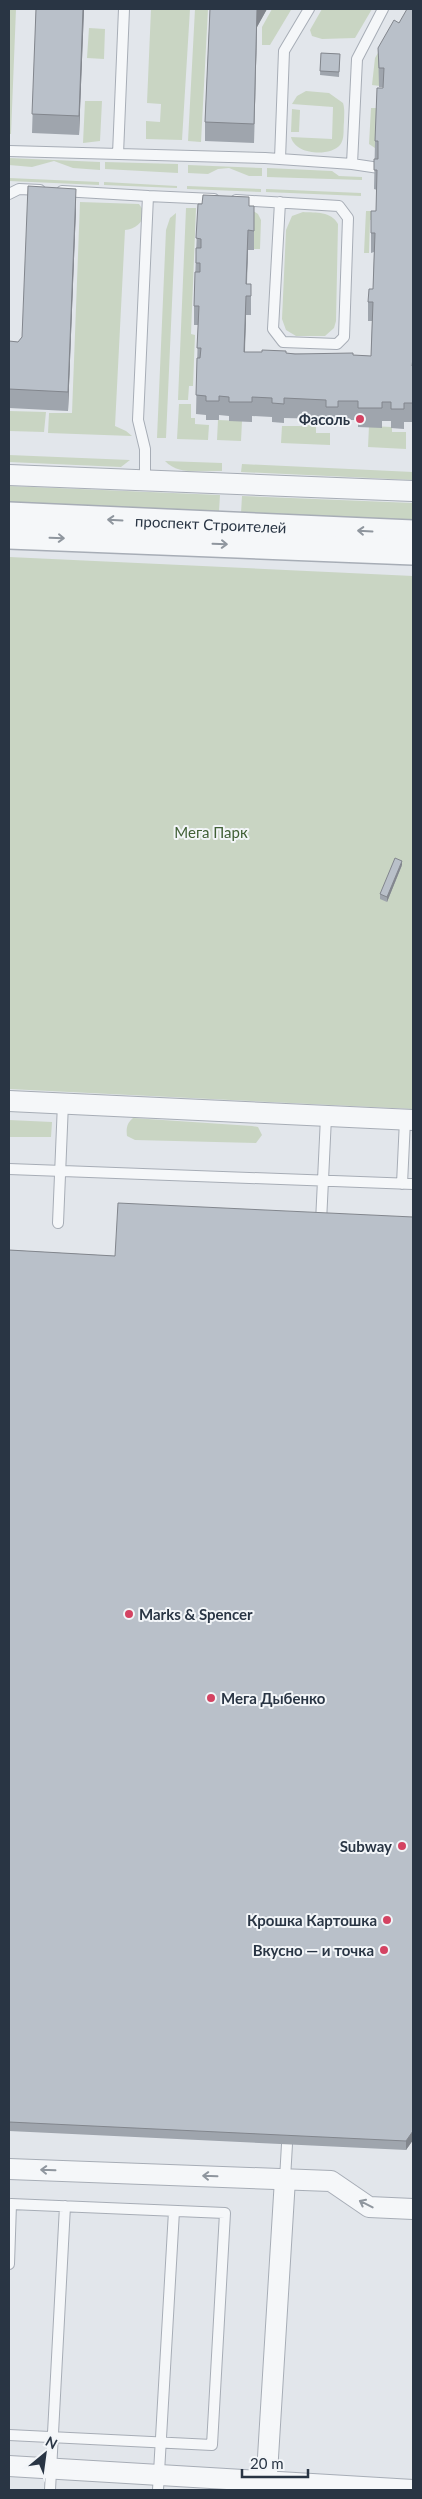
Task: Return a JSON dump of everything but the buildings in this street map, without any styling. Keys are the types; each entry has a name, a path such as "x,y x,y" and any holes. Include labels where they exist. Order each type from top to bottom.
{"street":[{"path":"9,475 413,491"},
{"name":"проспект Строителей","path":"9,515 413,533"},
{"name":"проспект Строителей","path":"9,536 413,552"},
{"path":"9,1101 409,1120"},
{"path":"9,2169 331,2181 369,2208 413,2209"},
{"path":"266,2486 285,2179"},
{"path":"9,2466 51,2469 159,2483 413,2490"}],"lane":[{"path":"118,154 124,9"},
{"path":"280,159 284,51 309,9"},
{"path":"352,164 356,59 383,9"},
{"path":"9,151 280,159 352,164 379,168"},
{"path":"9,194 19,189 280,202 339,206 348,218 344,337 337,344 283,342 273,329 280,202"},
{"path":"145,480 145,450 138,420 148,196"},
{"path":"58,1223 63,1103"},
{"path":"321,1222 326,1116"},
{"path":"402,1184 409,1120"},
{"path":"9,1169 323,1179 413,1184"},
{"path":"285,2179 286,2144"},
{"path":"9,2264 12,2204 225,2213 212,2445 9,2435"},
{"path":"50,2490 64,2206"},
{"path":"159,2483 174,2211"}],"green space":[{"path":"9,9 16,9 11,134 9,134"},
{"path":"151,9 190,9 182,140 146,139 146,121 160,122 161,104 147,103"},
{"path":"195,9 208,9 201,142 188,141"},
{"path":"272,9 291,10 270,45 262,45 262,27"},
{"path":"322,9 372,9 355,38 322,39 312,36 310,30"},
{"path":"402,21 380,86 372,85 375,58 395,24"},
{"path":"89,28 105,29 104,59 87,58"},
{"path":"306,91 329,93 343,103 342,143 335,149 321,152 306,151 299,148 291,137 332,139 333,107 292,104 297,96"},
{"path":"85,101 102,101 100,141 83,143"},
{"path":"371,108 379,108 378,150 369,144"},
{"path":"292,109 300,110 299,132 291,132"},
{"path":"9,158 100,162 100,170 73,168 54,161 32,167 9,165"},
{"path":"105,162 178,164 178,173 105,169"},
{"path":"188,165 262,168 262,176 249,176 229,168 218,169 208,174 188,173"},
{"path":"267,168 332,171 339,176 362,177 362,180 267,177"},
{"path":"9,178 99,182 99,185 9,181"},
{"path":"104,182 177,186 177,188 104,185"},
{"path":"187,186 261,189 261,192 187,189"},
{"path":"266,189 361,193 361,196 266,192"},
{"path":"80,202 139,204 143,213 143,218 138,225 125,230 115,426 132,436 48,433 49,413 72,413"},
{"path":"186,208 196,208 191,334 195,335 193,386 189,386 188,400 178,400"},
{"path":"253,211 258,214 261,220 260,249 253,249"},
{"path":"366,211 374,211 374,220 370,220 369,253 364,253"},
{"path":"303,212 327,215 338,224 336,321 334,328 325,336 296,336 286,330 282,319 286,230 292,216"},
{"path":"176,213 166,438 157,438 166,230 170,218"},
{"path":"179,404 191,404 191,418 195,418 195,424 209,425 208,440 177,439"},
{"path":"9,411 46,412 44,432 9,431"},
{"path":"218,420 242,421 241,441 217,440"},
{"path":"305,423 316,424 316,433 330,433 330,445 281,443 282,426 305,426"},
{"path":"369,426 392,427 392,432 406,432 406,449 368,447"},
{"path":"9,455 130,460 121,467 9,462"},
{"path":"165,461 222,463 222,471 177,469"},
{"path":"242,464 413,472 413,480 241,472"},
{"path":"9,486 220,495 219,511 9,502"},
{"path":"242,496 413,503 413,520 241,513"},
{"name":"Мега Парк","path":"9,557 413,576 413,1109 9,1089"},
{"path":"133,1118 252,1126 258,1127 262,1135 256,1143 135,1140 127,1136 128,1124"},
{"path":"9,1120 52,1122 51,1137 9,1137"}],"place":[{"name":"Фасоль","path":"360,419"},
{"name":"Marks & Spencer","path":"129,1614"},
{"name":"Мега Дыбенко","path":"211,1698"},
{"name":"Subway","path":"402,1846"},
{"name":"Крошка Картошка","path":"387,1920"},
{"name":"Вкусно — и точка","path":"384,1950"}]}
